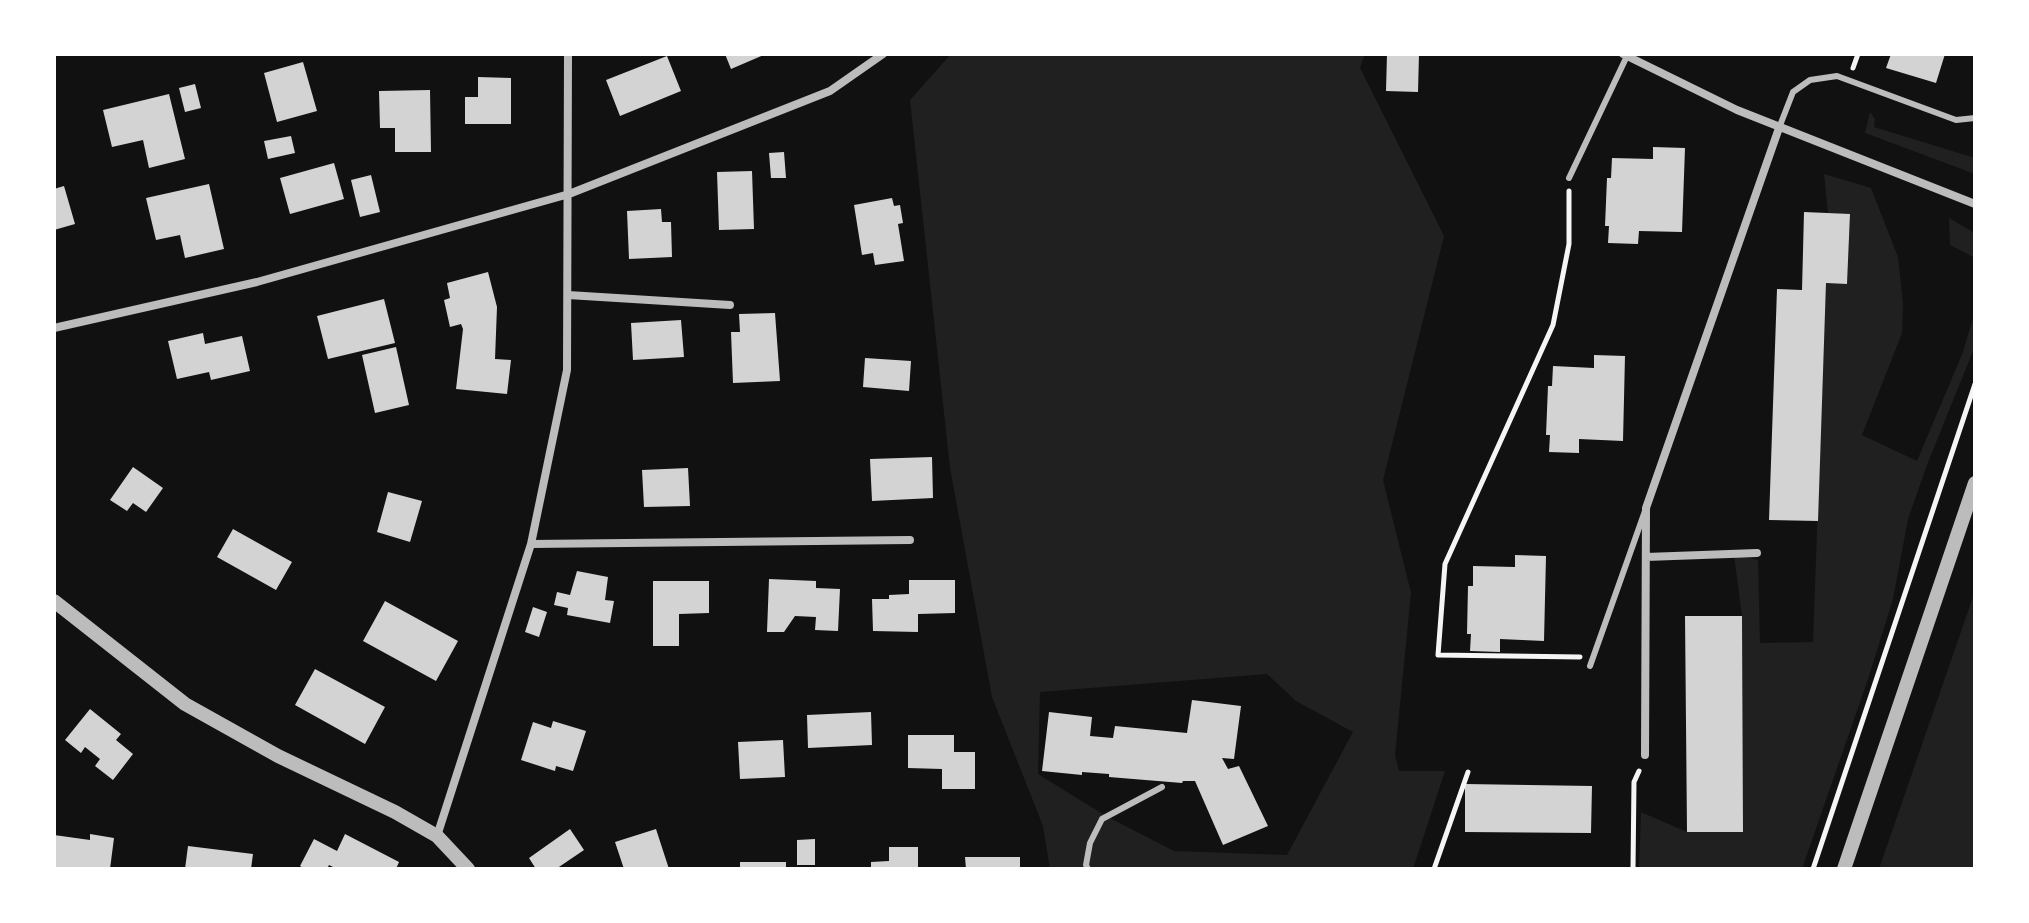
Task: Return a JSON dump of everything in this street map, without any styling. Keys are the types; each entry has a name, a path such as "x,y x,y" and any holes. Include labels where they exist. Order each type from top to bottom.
{"street":[{"path":"437,836 531,544 567,370 568,54"},
{"path":"54,328 257,282 569,194 830,91 883,54"},
{"path":"1626,55 1779,128 1975,204"},
{"path":"1645,755 1646,508 1779,128"},
{"path":"568,295 730,305"},
{"path":"1844,869 1975,483"},
{"path":"531,544 910,540"},
{"path":"1646,557 1757,553"},
{"path":"54,601 185,704 278,756 395,812 437,836 468,869"}],"lane":[{"path":"1569,178 1626,55"},
{"path":"1779,128 1793,92 1810,80 1837,76 1956,120 1975,118"},
{"path":"1590,666 1646,508"},
{"path":"1088,869 1090,843 1102,819 1162,787"}],"path":[{"path":"1569,178 1569,244 1553,325 1445,564 1438,655 1593,658"},
{"path":"1813,869 1975,384"},
{"path":"1633,869 1634,782 1645,755"},
{"path":"1434,869 1468,772"}],"shaded area":[{"path":"951,54 1365,54 1360,68 1444,236 1383,480 1411,593 1395,755 1399,771 1445,771 1413,869 1050,869 1043,826 992,697 950,468 910,100","holes":["1267,674 1296,701 1353,732 1287,855 1174,851 1106,816 1038,774 1040,692"]},
{"path":"1870,112 1875,119 1874,127 1975,158 1975,174 1865,133"},
{"path":"1824,174 1871,188 1898,257 1903,303 1902,333 1862,435 1917,461 1963,352 1975,311 1975,346 1908,519 1893,599 1802,869 1639,869 1641,812 1687,832 1743,831 1742,616 1734,555 1758,560 1760,643 1813,642 1826,283 1847,284 1850,215 1828,213"},
{"path":"1949,218 1975,233 1975,258 1950,245"},
{"path":"1975,591 1975,869 1879,869"}],"building":[{"path":"725,54 766,54 731,69"},
{"path":"1387,54 1419,54 1418,92 1386,91"},
{"path":"1891,54 1945,54 1936,83 1886,68"},
{"path":"667,56 681,91 620,116 606,80"},
{"path":"303,62 317,111 277,122 264,73"},
{"path":"478,77 511,78 511,124 465,124 465,97 478,97"},
{"path":"195,84 201,108 185,112 179,88"},
{"path":"430,90 431,152 395,152 395,128 380,128 379,91"},
{"path":"169,94 185,159 149,168 143,140 112,147 103,110"},
{"path":"291,136 295,153 268,159 264,141"},
{"path":"1653,147 1685,148 1682,232 1639,231 1638,244 1608,243 1609,226 1605,226 1607,178 1611,178 1612,158 1653,159"},
{"path":"784,152 786,178 771,178 769,153"},
{"path":"334,163 344,199 290,214 280,178"},
{"path":"752,171 754,229 719,230 717,172"},
{"path":"371,175 380,212 360,217 351,180"},
{"path":"209,184 224,249 185,258 180,235 156,240 146,198"},
{"path":"64,186 75,224 54,230 54,189"},
{"path":"892,198 894,206 900,205 903,223 898,224 904,261 875,265 873,253 862,255 854,205"},
{"path":"661,209 662,222 671,222 672,257 629,259 627,211"},
{"path":"1804,212 1850,214 1847,284 1826,283 1818,521 1769,520 1777,289 1802,290"},
{"path":"488,272 497,307 495,359 511,360 507,394 456,389 463,329 461,324 450,327 444,300 450,298 447,283"},
{"path":"384,299 395,343 328,359 317,316"},
{"path":"775,313 780,381 733,383 731,332 740,332 739,314"},
{"path":"681,320 684,357 633,360 631,323"},
{"path":"203,333 205,344 242,336 250,371 211,380 209,372 177,379 168,341"},
{"path":"396,347 409,405 375,413 362,355"},
{"path":"1594,355 1625,356 1623,441 1579,439 1579,453 1549,452 1550,435 1546,435 1548,386 1552,386 1553,366 1594,368"},
{"path":"865,358 911,361 909,391 863,387"},
{"path":"932,457 933,498 872,501 870,459"},
{"path":"133,467 163,488 146,512 133,503 127,511 110,500"},
{"path":"688,468 690,506 644,507 642,470"},
{"path":"388,492 422,501 410,542 377,532"},
{"path":"233,529 292,562 276,590 217,557"},
{"path":"1515,555 1546,556 1544,641 1500,639 1500,652 1470,651 1471,634 1467,634 1468,586 1473,586 1473,566 1515,567"},
{"path":"577,571 608,577 605,600 614,601 610,623 567,615 568,608 554,605 557,592 570,595"},
{"path":"769,579 816,581 816,588 840,589 838,631 815,630 816,617 795,616 784,632 767,632"},
{"path":"909,580 955,580 955,613 918,614 918,632 873,631 872,599 909,594"},
{"path":"653,581 709,581 709,613 679,614 679,646 653,646"},
{"path":"385,601 458,641 436,681 363,641"},
{"path":"533,607 547,612 539,637 525,632"},
{"path":"1685,616 1742,616 1743,832 1687,832"},
{"path":"315,669 385,707 365,744 295,705"},
{"path":"1192,700 1241,706 1234,759 1222,758 1228,769 1239,766 1268,826 1223,845 1195,781 1182,783 1109,777 1109,774 1042,771 1049,712 1092,717 1090,736 1113,738 1115,726 1187,733"},
{"path":"90,709 121,734 116,740 133,754 113,780 95,766 100,759 85,747 81,753 65,740"},
{"path":"871,712 872,745 808,748 807,715"},
{"path":"553,721 586,731 573,771 556,766 555,771 521,760 533,722 551,728"},
{"path":"908,735 954,735 954,752 975,752 975,789 942,789 942,769 908,768"},
{"path":"783,740 785,777 740,779 738,742"},
{"path":"1465,784 1592,786 1591,833 1465,832"},
{"path":"570,829 584,850 556,869 536,869 529,858"},
{"path":"656,829 669,869 624,869 615,842"},
{"path":"90,834 114,838 110,869 54,869 54,835 90,840"},
{"path":"345,834 399,862 396,869 337,869 329,865 327,869 305,869 300,866 314,839 337,851"},
{"path":"815,839 815,865 797,865 797,840"},
{"path":"188,846 253,854 251,869 185,869"},
{"path":"889,847 918,847 918,869 871,869 871,862 889,861"},
{"path":"965,857 1020,857 1020,869 966,869"},
{"path":"740,862 786,862 786,869 740,869"}]}
